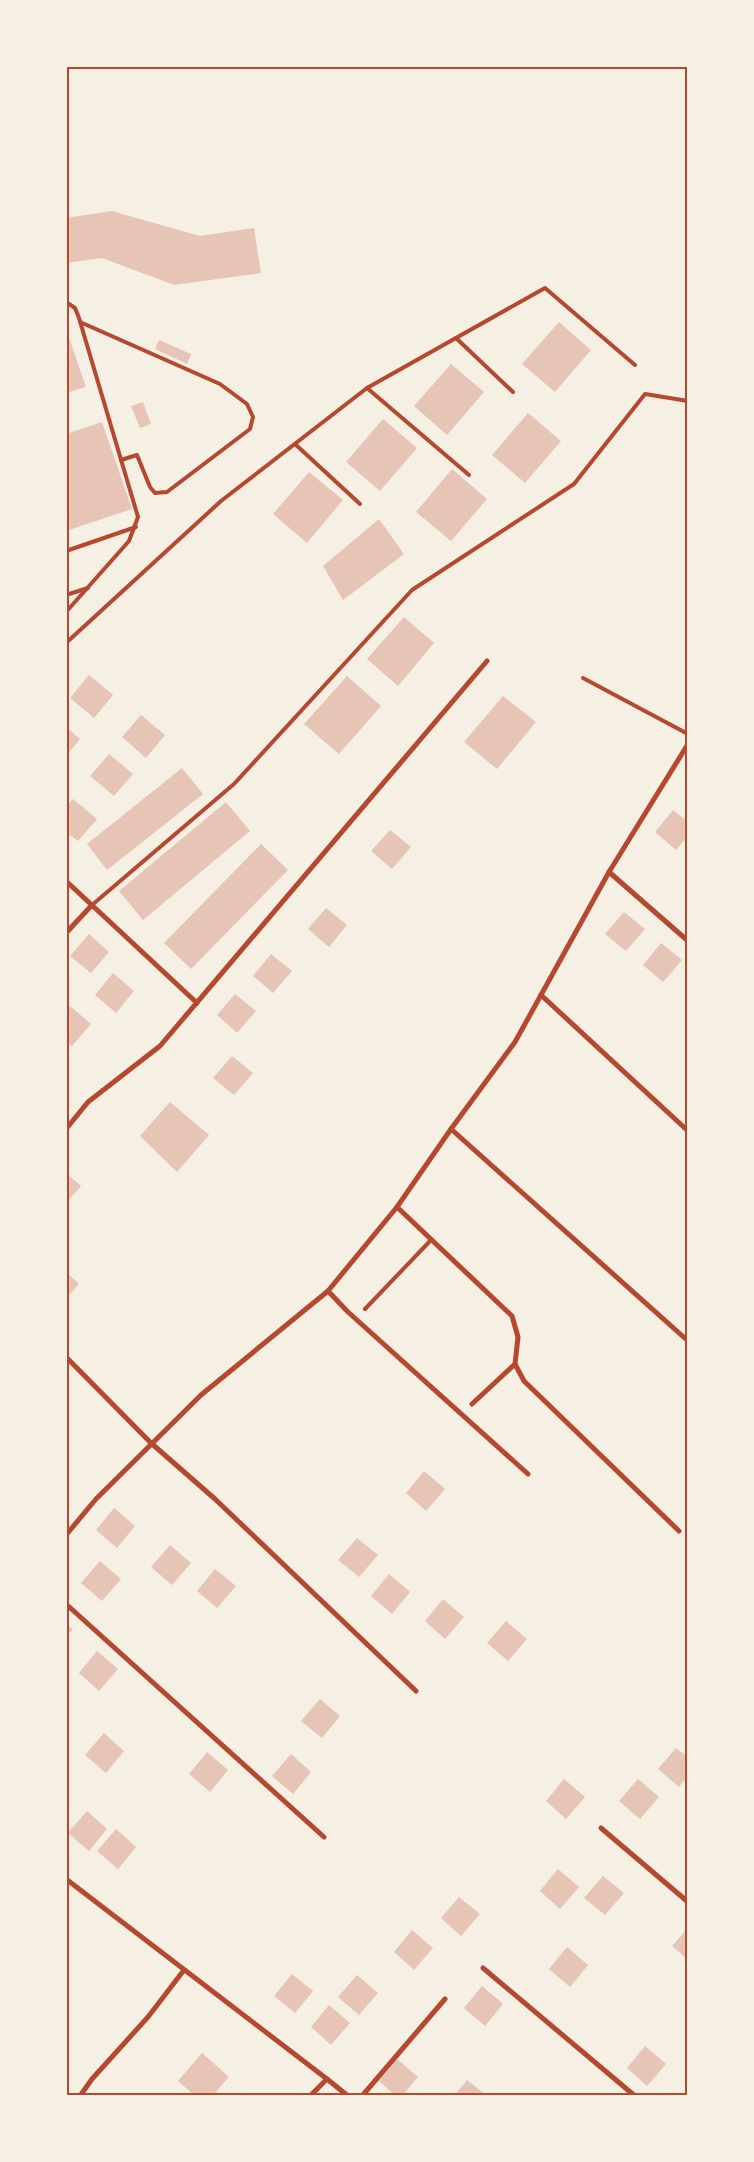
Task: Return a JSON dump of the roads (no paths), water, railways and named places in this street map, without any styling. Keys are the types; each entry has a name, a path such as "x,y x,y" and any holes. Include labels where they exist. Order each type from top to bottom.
{"street":[{"path":"66,1129 88,1102 160,1046 486,661"},
{"path":"66,1535 96,1499 201,1395 328,1291 397,1207 450,1129 516,1042 609,872 688,744"},
{"path":"609,872 688,941"},
{"path":"66,881 197,1003"},
{"path":"66,933 92,904"},
{"path":"541,995 688,1131"},
{"path":"450,1129 688,1341"},
{"path":"397,1207 512,1316 518,1337 515,1364 524,1381 679,1531"},
{"path":"328,1291 348,1312 528,1474"},
{"path":"66,1357 151,1443 215,1499 416,1691"},
{"path":"472,1404 515,1364"},
{"path":"66,1604 324,1837"},
{"path":"602,1828 688,1902"},
{"path":"66,1879 348,2096"},
{"path":"483,1968 635,2096"},
{"path":"80,2096 148,2017 184,1970"},
{"path":"362,2096 445,1999"},
{"path":"310,2096 327,2079"}],"lane":[{"path":"66,643 221,501 367,388 545,288 635,365"},
{"path":"66,302 74,308 80,322 138,517 136,527 129,541 66,612"},
{"path":"80,322 220,384 247,404 253,417 250,429 167,492 156,493 150,487 137,455 121,460"},
{"path":"456,338 512,392"},
{"path":"367,388 470,474"},
{"path":"92,904 234,784 412,590 574,484 645,394 688,401"},
{"path":"295,444 360,504"},
{"path":"66,552 136,527"},
{"path":"66,595 88,588"},
{"path":"583,678 688,734"},
{"path":"365,1309 431,1240"}]}
